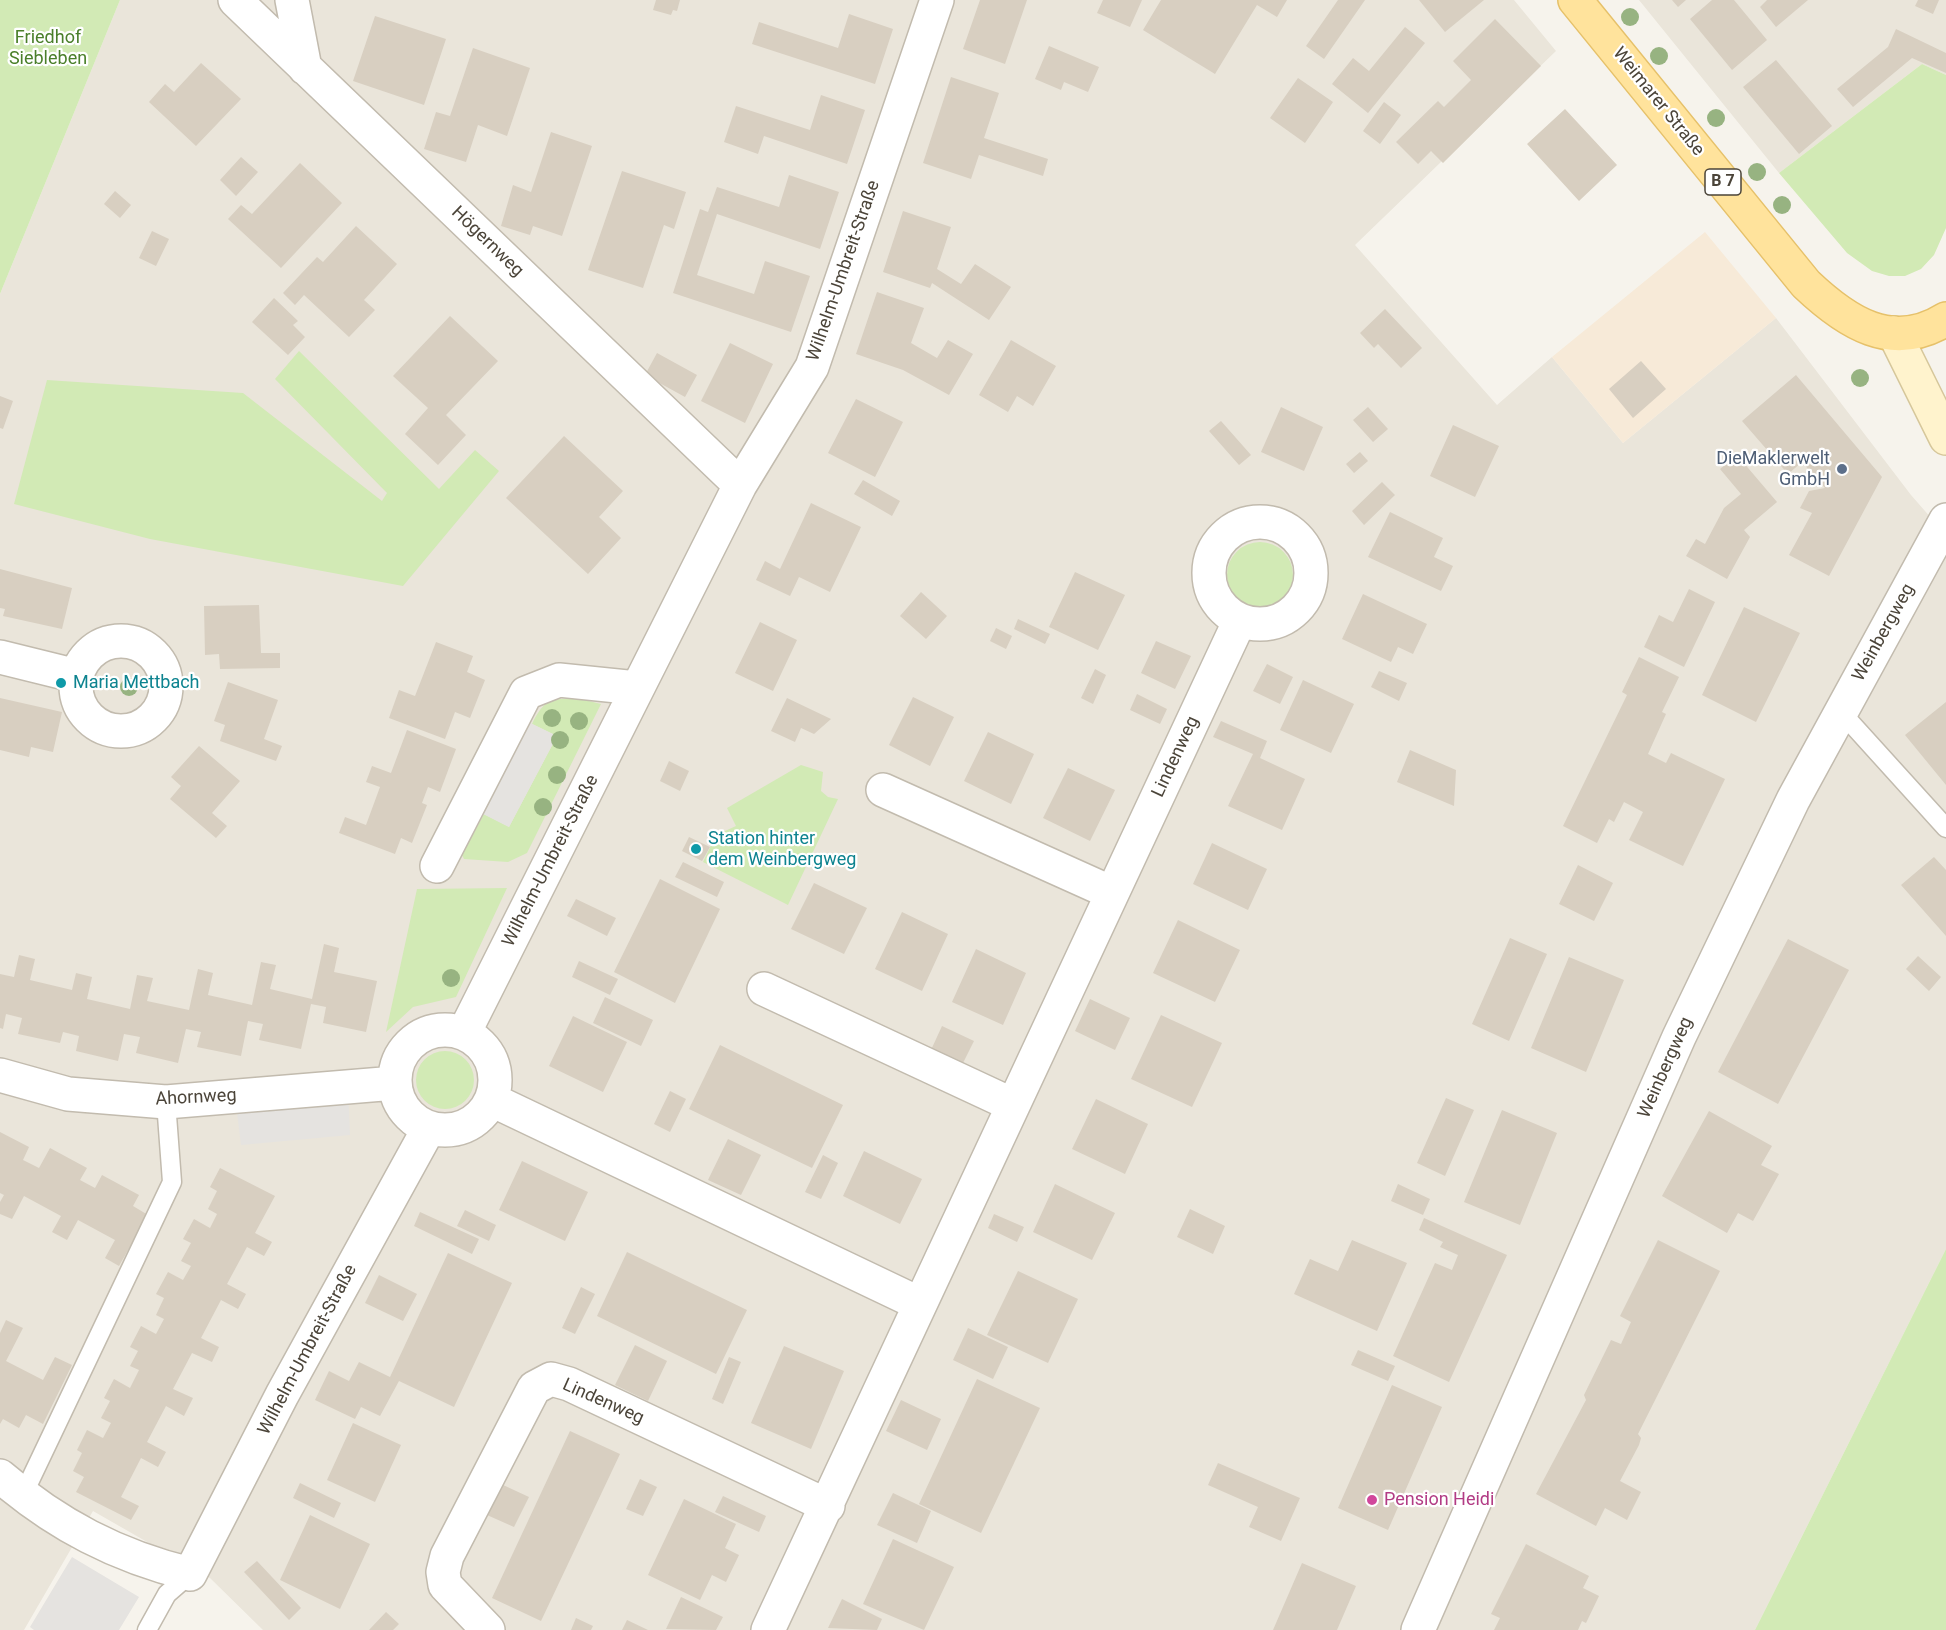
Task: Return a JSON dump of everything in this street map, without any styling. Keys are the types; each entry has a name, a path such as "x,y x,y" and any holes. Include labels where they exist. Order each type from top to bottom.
{"main road":[{"name":"Weimarer Straße","path":"1575,0 1806,284 1847,319 1878,331 1894,333"},
{"name":"B 7","path":"1894,333 1922,330 1946,319"}],"street":[{"name":"Högernweg","path":"235,0 740,484"},
{"path":"292,0 305,68"},
{"name":"Wilhelm-Umbreit-Straße","path":"464,1033 740,484 812,367 937,0"},
{"path":"1894,333 1946,438"},
{"name":"Weinbergweg","path":"1418,1630 1679,1037 1793,800 1946,520"},
{"name":"Lindenweg","path":"768,1630 828,1506 1240,620"},
{"path":"0,657 77,676"},
{"path":"437,866 526,693 559,680 637,688"},
{"path":"883,790 1112,893"},
{"path":"764,989 1013,1105"},
{"path":"447,1030 464,1033 478,1042 488,1054 495,1068 496,1084 492,1100 473,1123 459,1129 429,1128 405,1110 395,1083 397,1066 404,1051 416,1039 431,1032 447,1030"},
{"name":"Ahornweg","path":"0,1075 68,1094 166,1102 395,1083"},
{"path":"492,1100 920,1304"},
{"name":"Wilhelm-Umbreit-Straße","path":"190,1574 282,1395 429,1128"},
{"name":"Lindenweg","path":"488,1630 444,1585 443,1572 447,1556 534,1388 551,1379 569,1384 828,1506"},
{"path":"11,1486 91,1539 146,1563 190,1574"}],"lane":[{"path":"1841,712 1946,828"},
{"path":"11,1486 172,1182 166,1102"},
{"path":"147,1630 167,1594 190,1574"}],"shaded area":[{"path":"120,0 1514,0 1556,51 1355,245 1497,405 1552,357 1623,443 1776,318 1911,495 1946,535 1946,1249 1755,1630 263,1630 210,1578 93,1511 24,1630 0,1630 0,294"},
{"path":"1639,0 1946,0 1946,75 1922,64 1779,173"},
{"path":"1705,232 1776,318 1623,443 1552,357"},
{"path":"514,715 557,736 509,827 467,806"},
{"path":"348,1086 350,1135 241,1145 235,1096"},
{"path":"72,1557 139,1597 119,1630 34,1630 30,1627"}],"green space":[{"name":"Friedhof Siebleben","path":"0,0 120,0 0,294"},
{"path":"1922,64 1946,75 1946,228 1934,255 1921,269 1905,276 1889,276 1872,271 1847,253 1779,173"},
{"path":"299,351 439,489 475,450 499,471 403,586 150,539 14,504 47,380 243,393 382,501 387,493 275,379"},
{"path":"1260,542 1273,545 1283,552 1290,562 1293,575 1290,588 1283,598 1273,605 1260,608 1247,605 1237,598 1230,588 1227,575 1230,562 1237,552 1247,545"},
{"path":"577,698 601,704 527,853 508,862 464,859 462,855 484,814 509,827 557,736 532,724 540,710 554,700"},
{"path":"801,765 823,772 821,791 828,797 838,799 788,905 703,862 716,835 736,826 727,808"},
{"path":"507,888 456,997 413,1007 386,1032 417,889"},
{"path":"445,1051 456,1053 469,1064 474,1080 472,1091 461,1104 445,1109 434,1107 421,1096 416,1080 418,1069 429,1056"},
{"path":"1946,1249 1946,1630 1755,1630"}],"building":[{"path":"656,0 680,0 677,11 673,10 671,15 653,10"},
{"path":"980,0 1027,0 1005,64 963,49"},
{"path":"1103,0 1142,0 1130,27 1097,13"},
{"path":"1161,0 1287,0 1277,17 1257,5 1215,74 1143,30"},
{"path":"1338,0 1365,0 1324,59 1306,46"},
{"path":"1419,0 1484,0 1445,32"},
{"path":"1672,0 1686,0 1678,7"},
{"path":"1712,0 1734,0 1767,40 1732,70 1690,19"},
{"path":"1767,0 1808,0 1776,27 1760,7"},
{"path":"1918,0 1939,0 1933,14 1915,6"},
{"path":"849,14 893,29 875,84 752,44 759,22 838,48"},
{"path":"375,16 446,39 424,105 353,81"},
{"path":"1495,19 1541,66 1443,163 1431,151 1418,164 1396,142 1438,101 1444,107 1471,80 1453,61"},
{"path":"1405,27 1425,43 1368,113 1332,84 1353,58 1369,71"},
{"path":"1896,29 1946,53 1946,73 1912,58 1853,107 1837,89 1888,47"},
{"path":"1049,46 1099,67 1088,92 1064,82 1061,90 1035,79"},
{"path":"473,48 530,68 507,136 478,125 466,162 424,149 436,112 450,116"},
{"path":"1776,60 1832,126 1799,154 1743,87"},
{"path":"201,63 241,99 196,146 149,102 165,84 174,92"},
{"path":"951,77 999,93 984,138 1048,159 1043,176 979,155 971,179 923,163"},
{"path":"1298,78 1333,102 1305,143 1270,118"},
{"path":"821,95 865,110 847,164 764,136 758,154 724,142 736,106 810,130"},
{"path":"1384,102 1401,115 1380,144 1363,131"},
{"path":"1565,109 1617,165 1579,201 1527,144"},
{"path":"551,132 592,146 562,236 533,226 530,235 501,226 513,185 531,192"},
{"path":"241,157 258,172 236,196 220,180"},
{"path":"300,163 342,203 281,268 228,219 241,205 252,214"},
{"path":"622,171 686,192 674,229 664,225 643,288 588,270"},
{"path":"789,175 839,192 820,249 717,214 697,275 754,294 765,261 810,276 791,332 673,293 700,209 708,212 717,187 779,207"},
{"path":"115,191 131,205 120,218 104,204"},
{"path":"903,211 951,227 937,269 961,284 975,264 1011,287 989,320 932,283 930,288 883,272"},
{"path":"356,226 397,264 364,300 375,310 349,337 304,295 295,305 283,293 317,257 323,262"},
{"path":"152,231 169,239 156,266 139,258"},
{"path":"877,292 924,308 911,343 937,358 948,340 973,354 949,395 903,370 856,354"},
{"path":"274,298 298,321 293,325 305,337 288,355 252,322"},
{"path":"1385,309 1422,348 1401,368 1378,344 1374,348 1360,333"},
{"path":"450,316 498,361 446,415 466,435 438,465 405,434 428,408 393,376"},
{"path":"1011,340 1056,366 1033,406 1017,396 1008,412 979,395"},
{"path":"730,343 773,364 745,423 701,401"},
{"path":"657,353 697,375 685,397 645,375"},
{"path":"1641,361 1666,389 1633,418 1609,389"},
{"path":"1796,375 1882,477 1829,576 1789,555 1812,513 1800,508 1809,491 1825,488 1802,462 1788,474 1742,421"},
{"path":"0,396 13,401 3,429 0,428"},
{"path":"856,399 903,422 875,477 828,453"},
{"path":"1281,407 1323,427 1304,471 1261,452"},
{"path":"1368,407 1388,429 1373,442 1353,420"},
{"path":"1221,421 1251,455 1239,465 1209,431"},
{"path":"1453,425 1499,446 1475,497 1430,476"},
{"path":"564,436 623,491 599,517 621,538 588,574 506,498"},
{"path":"1360,452 1368,461 1354,473 1346,464"},
{"path":"1737,455 1777,502 1744,530 1750,537 1727,579 1686,556 1696,539 1705,544 1724,508 1741,494 1720,469"},
{"path":"863,480 900,501 892,516 854,494"},
{"path":"1382,482 1395,495 1364,525 1352,511"},
{"path":"811,503 861,527 830,592 799,577 790,596 756,580 765,561 780,569"},
{"path":"1390,512 1443,538 1434,557 1453,566 1441,591 1368,557"},
{"path":"0,569 72,588 62,629 3,616 5,609 0,608"},
{"path":"1075,572 1125,595 1098,650 1049,627"},
{"path":"1689,589 1715,602 1684,667 1644,647 1659,615 1673,622"},
{"path":"921,592 947,616 926,639 900,616"},
{"path":"1363,594 1427,624 1413,654 1398,647 1391,662 1342,639"},
{"path":"259,605 261,653 280,653 280,668 220,669 219,654 205,655 204,606"},
{"path":"1744,607 1800,633 1756,722 1702,695"},
{"path":"1018,619 1050,634 1045,644 1014,629"},
{"path":"760,622 797,640 773,691 735,673"},
{"path":"996,628 1012,636 1006,649 990,641"},
{"path":"1156,641 1191,656 1175,689 1141,673"},
{"path":"436,642 473,656 467,672 485,680 470,718 455,712 445,739 389,718 399,690 415,696"},
{"path":"1639,657 1679,677 1662,712 1666,714 1648,754 1666,763 1671,753 1725,779 1683,866 1629,840 1643,812 1624,802 1614,822 1609,819 1597,843 1563,826 1627,695 1622,692"},
{"path":"1267,664 1293,677 1280,704 1253,691"},
{"path":"1095,669 1106,675 1093,704 1081,698"},
{"path":"1379,671 1407,683 1399,701 1371,687"},
{"path":"1303,680 1354,704 1331,753 1280,730"},
{"path":"228,682 278,700 264,739 282,746 276,761 220,741 225,725 214,721"},
{"path":"1137,694 1167,709 1160,724 1130,710"},
{"path":"913,697 954,717 930,766 889,745"},
{"path":"0,698 62,712 53,752 31,747 29,757 0,750"},
{"path":"787,698 831,719 814,734 801,728 795,742 771,731"},
{"path":"1946,702 1946,785 1905,735"},
{"path":"1221,721 1267,741 1260,758 1305,779 1282,830 1228,806 1253,754 1213,737"},
{"path":"407,730 456,749 440,792 428,787 422,803 427,805 412,843 401,838 395,854 339,833 345,817 366,825 380,787 366,782 372,766 391,773"},
{"path":"988,732 1034,754 1011,804 964,781"},
{"path":"199,746 240,781 212,813 227,826 216,838 170,799 181,786 171,777"},
{"path":"1410,750 1456,770 1454,806 1397,782"},
{"path":"669,761 689,771 680,791 660,781"},
{"path":"1068,768 1115,790 1090,841 1043,818"},
{"name":"Station hinter dem Weinbergweg","path":"689,837 710,847 702,861 682,851"},
{"path":"1212,843 1267,869 1248,910 1193,884"},
{"path":"1934,857 1946,870 1946,936 1901,885"},
{"path":"683,862 724,882 717,897 675,877"},
{"path":"1578,865 1613,883 1594,921 1559,904"},
{"path":"660,879 720,909 675,1003 614,972"},
{"path":"814,883 867,908 844,954 791,929"},
{"path":"576,899 616,918 607,936 567,916"},
{"path":"902,912 948,934 922,991 875,969"},
{"path":"1178,920 1240,950 1215,1002 1153,973"},
{"path":"1510,938 1547,954 1509,1041 1472,1024"},
{"path":"1788,939 1849,970 1778,1104 1718,1072"},
{"path":"324,944 339,948 334,972 377,981 366,1032 323,1023 326,1007 311,1004 301,1049 259,1040 263,1024 248,1021 241,1056 197,1047 201,1032 186,1029 178,1063 136,1053 140,1037 124,1034 118,1061 76,1051 79,1036 63,1032 60,1043 18,1034 22,1018 6,1014 3,1029 0,1028 0,974 14,977 19,955 35,959 30,980 72,990 76,973 92,977 87,999 130,1009 137,975 153,978 147,1001 189,1010 198,969 213,973 208,995 252,1005 261,962 276,965 270,989 312,999"},
{"path":"976,949 1026,973 1003,1025 952,1002"},
{"path":"1918,956 1941,977 1929,991 1906,969"},
{"path":"1569,957 1624,980 1586,1072 1531,1048"},
{"path":"579,961 618,979 610,995 572,977"},
{"path":"605,997 653,1020 641,1046 593,1023"},
{"path":"1090,999 1130,1018 1115,1050 1075,1031"},
{"path":"1161,1015 1222,1043 1192,1107 1131,1079"},
{"path":"573,1016 627,1042 603,1092 549,1066"},
{"path":"942,1026 974,1041 962,1065 931,1050"},
{"path":"720,1045 843,1105 812,1168 689,1109"},
{"path":"670,1091 686,1099 670,1132 654,1124"},
{"path":"1446,1098 1474,1110 1445,1176 1417,1163"},
{"path":"1096,1099 1148,1124 1125,1174 1072,1149"},
{"path":"1502,1110 1557,1133 1520,1225 1464,1202"},
{"path":"1709,1111 1772,1146 1761,1165 1779,1174 1753,1221 1738,1213 1727,1233 1662,1196"},
{"path":"0,1132 29,1147 23,1160 39,1168 50,1148 87,1168 80,1180 95,1188 102,1175 139,1195 133,1206 148,1215 119,1266 105,1258 115,1240 78,1220 67,1240 52,1232 61,1216 24,1196 12,1219 0,1214 0,1202 4,1195 0,1193"},
{"path":"728,1139 761,1155 741,1195 708,1180"},
{"path":"864,1151 922,1179 900,1224 843,1196"},
{"path":"823,1155 838,1163 821,1199 805,1192"},
{"path":"522,1161 588,1192 565,1241 499,1210"},
{"path":"220,1168 275,1196 255,1233 272,1242 264,1256 247,1247 227,1284 246,1294 238,1309 221,1300 201,1338 219,1347 212,1362 192,1353 173,1389 193,1398 184,1416 166,1406 147,1442 166,1452 158,1467 141,1458 121,1497 139,1506 131,1520 76,1492 84,1477 73,1471 82,1453 77,1450 87,1430 103,1438 111,1423 101,1418 110,1401 104,1398 114,1379 130,1388 139,1370 130,1366 138,1351 130,1347 141,1326 156,1334 164,1319 156,1315 164,1298 156,1294 168,1272 183,1280 191,1266 181,1261 191,1243 183,1239 194,1219 210,1228 217,1214 208,1209 217,1191 210,1187"},
{"path":"1055,1184 1115,1213 1092,1260 1033,1232"},
{"path":"1398,1184 1430,1199 1423,1215 1391,1201"},
{"path":"1190,1209 1225,1226 1213,1254 1177,1237"},
{"path":"465,1210 496,1225 489,1241 457,1226"},
{"path":"420,1212 479,1239 472,1254 414,1226"},
{"path":"994,1214 1024,1227 1017,1242 988,1228"},
{"path":"1424,1218 1507,1255 1449,1382 1393,1356 1435,1263 1452,1270 1458,1255 1440,1247 1443,1242 1419,1230"},
{"path":"1352,1240 1407,1263 1377,1331 1294,1294 1310,1259 1338,1271"},
{"path":"1658,1240 1720,1271 1638,1434 1641,1438 1639,1445 1620,1481 1641,1492 1627,1520 1605,1508 1596,1526 1536,1494 1586,1400 1584,1395 1611,1340 1621,1344 1631,1322 1620,1316"},
{"path":"627,1252 747,1310 716,1374 597,1316"},
{"path":"448,1253 512,1283 454,1407 399,1381 380,1416 361,1407 355,1419 315,1400 329,1371 349,1381 359,1362 390,1377"},
{"path":"1018,1271 1078,1299 1048,1363 987,1335"},
{"path":"379,1275 417,1294 403,1321 365,1303"},
{"path":"581,1287 595,1294 575,1334 562,1328"},
{"path":"6,1320 23,1328 6,1361 43,1380 55,1357 72,1365 43,1424 26,1415 19,1428 3,1419 0,1424 0,1333"},
{"path":"968,1328 1008,1347 993,1379 953,1360"},
{"path":"635,1345 667,1361 648,1401 615,1385"},
{"path":"784,1346 844,1371 811,1449 751,1423"},
{"path":"1358,1350 1395,1366 1388,1381 1351,1365"},
{"path":"729,1357 741,1362 723,1404 712,1399"},
{"path":"977,1379 1040,1408 981,1533 919,1504"},
{"path":"1392,1385 1442,1407 1388,1530 1338,1508"},
{"path":"901,1400 941,1419 927,1450 886,1431"},
{"path":"353,1423 401,1445 375,1502 327,1480"},
{"path":"570,1431 620,1454 541,1621 492,1598"},
{"path":"1218,1463 1300,1498 1281,1541 1249,1527 1258,1507 1208,1485"},
{"path":"640,1479 657,1487 643,1516 626,1509"},
{"path":"300,1483 341,1503 334,1518 293,1498"},
{"path":"501,1484 529,1497 514,1527 487,1515"},
{"path":"893,1493 931,1511 917,1543 877,1525"},
{"path":"723,1496 766,1516 759,1532 715,1512"},
{"path":"684,1499 736,1524 725,1548 739,1555 726,1582 712,1575 700,1600 648,1575"},
{"path":"310,1515 370,1544 340,1609 280,1580"},
{"path":"893,1539 954,1567 924,1630 863,1604"},
{"path":"1526,1544 1589,1576 1583,1588 1599,1596 1586,1623 1582,1621 1578,1630 1494,1630 1500,1618 1491,1614"},
{"path":"257,1561 301,1608 289,1620 244,1572"},
{"path":"1302,1563 1356,1586 1337,1630 1273,1630"},
{"path":"681,1597 723,1617 716,1630 666,1629"},
{"path":"842,1599 882,1619 877,1630 828,1628"},
{"path":"386,1612 399,1624 393,1630 369,1630"},
{"path":"576,1618 593,1626 591,1630 571,1630"},
{"path":"627,1620 648,1630 622,1630"}],"place":[{"name":"DieMaklerwelt GmbH","path":"1842,469"},
{"name":"Maria Mettbach","path":"61,683"},
{"name":"Station hinter dem Weinbergweg","path":"696,849"},
{"name":"Pension Heidi","path":"1372,1500"}]}
